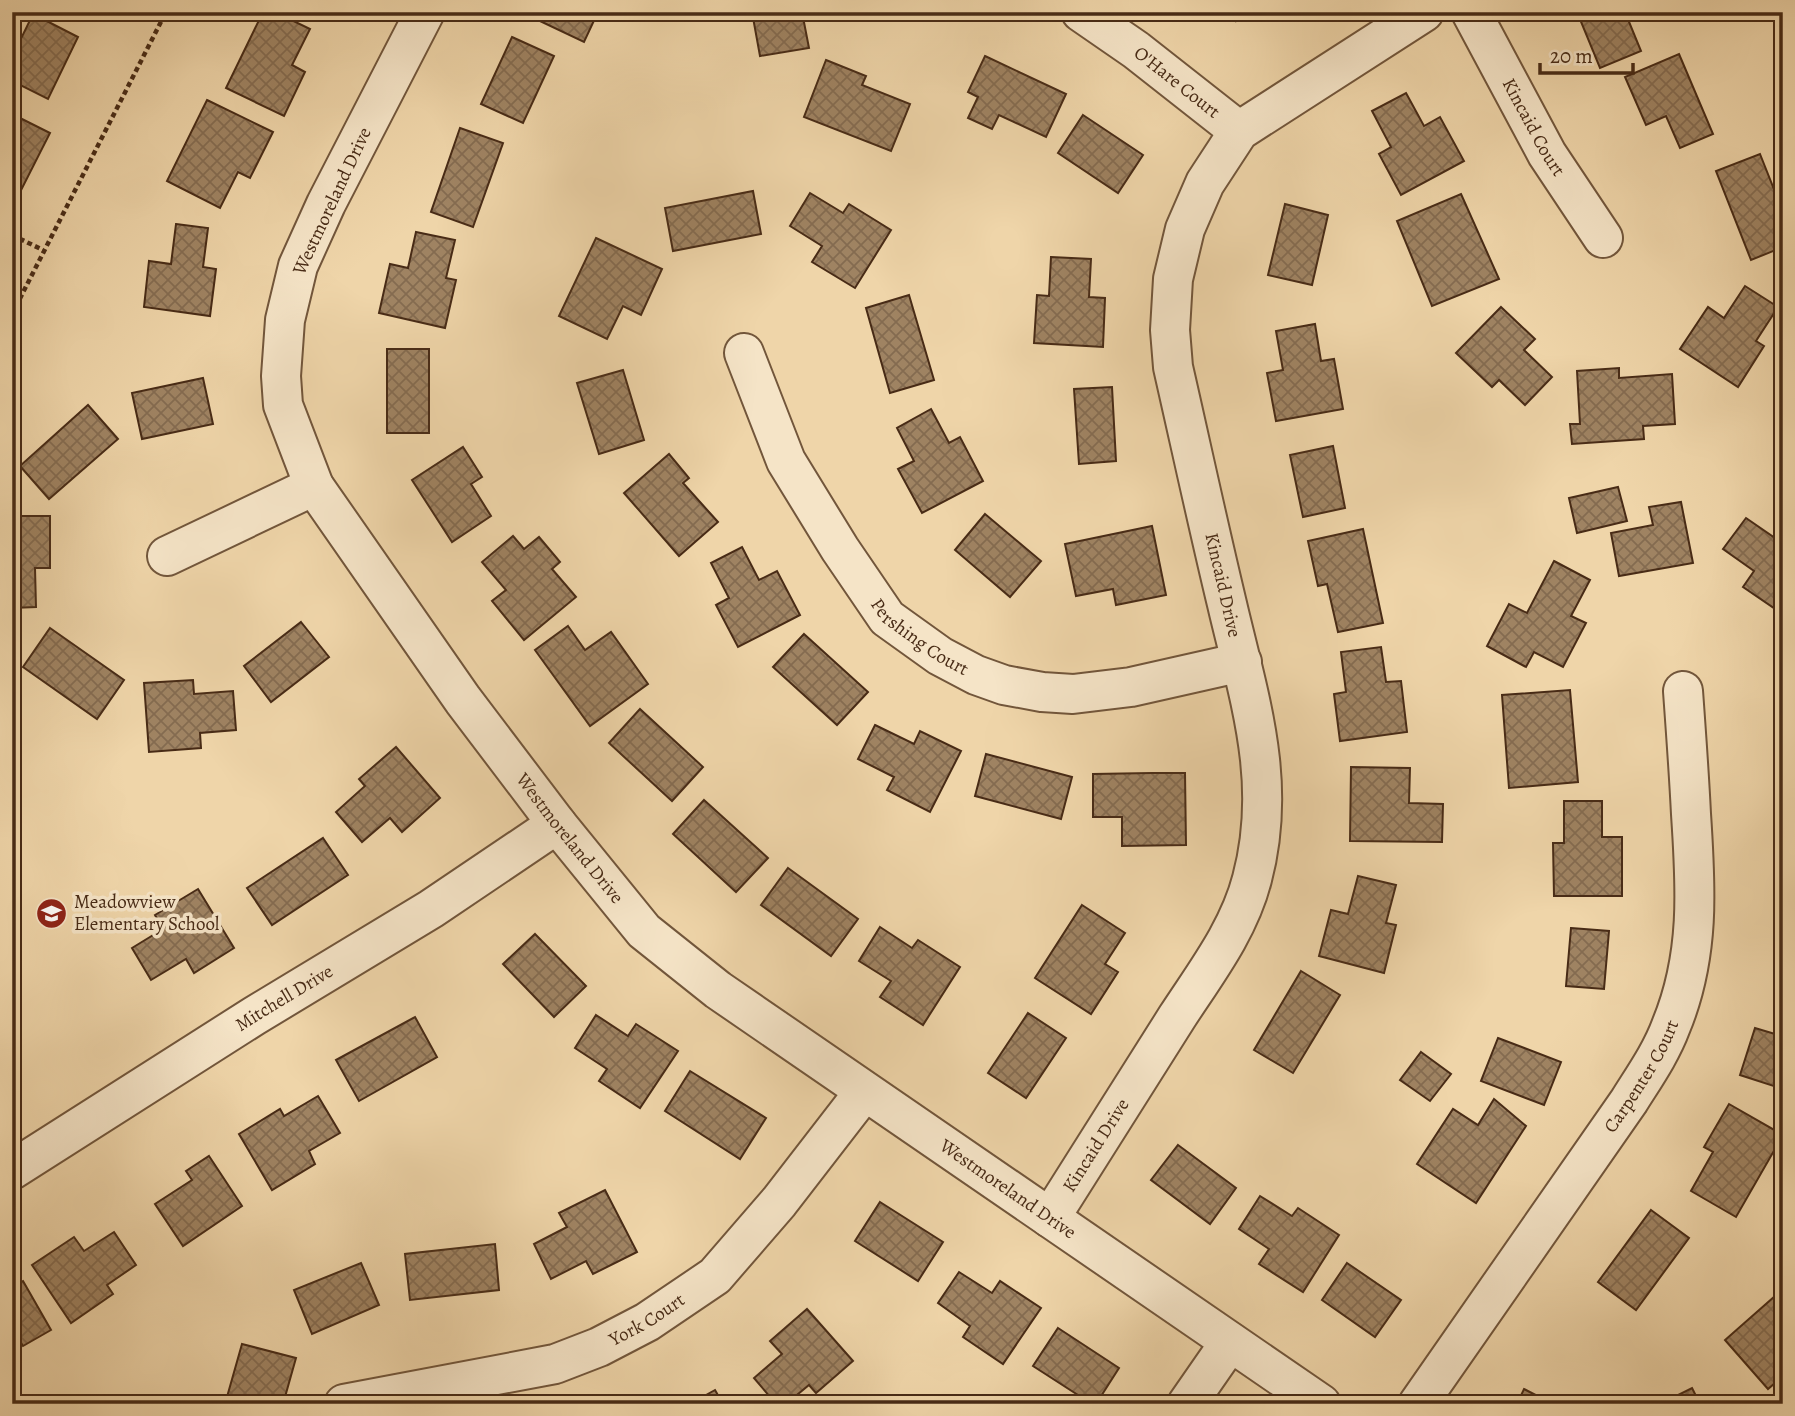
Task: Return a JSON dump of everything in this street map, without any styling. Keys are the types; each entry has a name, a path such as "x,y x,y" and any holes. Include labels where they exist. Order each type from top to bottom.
{"street":[{"name":"Westmoreland Drive","path":"425,12 326,204 298,266 290,294 285,320 281,376 283,405 314,486 463,700 557,824 644,931 718,990 1321,1404"},
{"name":"O'Hare Court","path":"1081,12 1136,50 1239,131"},
{"name":"Kincaid Drive","path":"1050,1218 1229,935 1252,880 1261,837 1264,811 1262,764 1242,662 1173,367 1170,330 1173,279 1185,229 1205,183 1239,131 1424,12"},
{"name":"Kincaid Court","path":"1471,12 1547,154 1603,238"},
{"name":"Pershing Court","path":"744,353 786,461 840,549 887,618 940,656 976,675 1004,685 1073,694 1131,687 1242,662"},
{"path":"167,556 314,486"},
{"name":"Carpenter Court","path":"1418,1404 1629,1101 1653,1063 1671,1026 1688,973 1695,927 1696,883 1683,691"},
{"name":"Mitchell Drive","path":"12,1170 254,1016 431,909 557,824"},
{"name":"York Court","path":"344,1404 555,1364 599,1347 647,1322 715,1276 779,1202 864,1092"},
{"path":"1187,1404 1230,1342"}],"path":[{"path":"12,314 166,12"},
{"path":"12,235 43,250"}],"building":[{"path":"263,12 275,12 310,29 292,65 305,72 284,116 226,88"},
{"path":"521,12 598,12 584,42"},
{"path":"752,12 802,12 809,48 760,56"},
{"path":"1231,12 1251,12 1236,21"},
{"path":"1577,12 1625,12 1641,51 1600,68"},
{"path":"33,14 78,37 48,99 12,81 12,57"},
{"path":"512,37 554,56 523,123 481,104"},
{"path":"1679,54 1713,134 1680,148 1666,116 1646,125 1625,77"},
{"path":"985,56 1066,94 1046,137 999,115 992,129 968,118 978,97 968,92"},
{"path":"826,60 866,76 862,85 910,104 891,151 804,117"},
{"path":"1406,93 1424,126 1440,117 1464,161 1401,195 1379,154 1391,147 1372,111"},
{"path":"207,100 273,132 250,178 238,172 220,208 167,181"},
{"path":"12,114 50,133 13,206 12,206"},
{"path":"1083,115 1143,155 1118,193 1058,153"},
{"path":"460,128 503,143 473,227 431,212"},
{"path":"1760,154 1783,212 1783,247 1751,260 1716,171"},
{"path":"753,191 761,234 673,251 665,208"},
{"path":"810,193 843,213 849,204 891,230 855,288 812,262 822,246 790,226"},
{"path":"1461,194 1499,279 1432,306 1397,221"},
{"path":"1285,204 1328,215 1312,285 1268,275"},
{"path":"176,224 208,228 203,267 216,269 210,316 144,307 149,261 171,264"},
{"path":"416,232 455,240 446,278 456,280 445,328 379,313 390,264 408,268"},
{"path":"596,238 662,269 641,315 623,306 607,339 559,316"},
{"path":"1051,257 1091,259 1089,297 1105,298 1103,347 1034,343 1037,295 1049,296"},
{"path":"1745,286 1778,307 1756,341 1764,346 1738,387 1680,349 1708,307 1724,318"},
{"path":"909,295 934,380 890,393 866,308"},
{"path":"1501,307 1535,339 1524,350 1552,377 1525,405 1499,380 1492,387 1456,353"},
{"path":"1315,324 1321,361 1334,359 1343,409 1276,421 1267,373 1283,370 1276,331"},
{"path":"387,349 429,349 429,433 387,433"},
{"path":"1619,368 1619,378 1672,374 1675,424 1643,426 1644,439 1572,444 1570,424 1580,424 1577,371"},
{"path":"623,370 644,440 599,454 577,383"},
{"path":"203,378 213,424 142,439 132,393"},
{"path":"1112,387 1116,461 1079,464 1074,389"},
{"path":"88,405 118,439 49,499 20,466"},
{"path":"931,409 949,443 960,437 983,481 922,513 898,469 914,461 897,428"},
{"path":"1333,446 1345,508 1303,517 1290,455"},
{"path":"463,447 482,477 471,484 491,516 452,542 412,480"},
{"path":"669,454 689,478 683,483 718,522 679,556 624,493"},
{"path":"1618,487 1627,521 1577,533 1569,498"},
{"path":"1681,502 1693,563 1619,576 1611,533 1653,525 1649,507"},
{"path":"985,514 1041,561 1010,597 955,550"},
{"path":"12,516 50,516 50,568 35,568 36,607 12,608"},
{"path":"1746,518 1778,540 1783,533 1781,613 1743,587 1754,571 1723,549"},
{"path":"1152,526 1166,595 1116,605 1113,589 1076,596 1065,544"},
{"path":"1363,529 1383,623 1338,632 1327,584 1318,586 1308,541"},
{"path":"513,536 524,549 539,537 560,562 552,569 576,597 524,640 492,601 506,590 482,562"},
{"path":"742,547 759,580 777,571 800,615 738,647 716,605 729,598 711,563"},
{"path":"1554,561 1590,580 1571,616 1586,623 1563,667 1534,652 1526,667 1487,646 1509,604 1527,613"},
{"path":"301,622 329,657 271,702 244,666"},
{"path":"568,626 585,650 611,632 648,684 590,726 535,650"},
{"path":"50,628 124,680 97,719 23,667"},
{"path":"804,634 868,692 837,725 773,667"},
{"path":"1381,647 1386,682 1401,681 1407,732 1340,741 1334,694 1346,692 1341,652"},
{"path":"193,680 194,694 233,691 236,730 200,733 201,748 149,752 144,683"},
{"path":"1570,690 1578,782 1509,788 1502,695"},
{"path":"640,709 703,767 672,801 609,743"},
{"path":"875,725 914,744 920,731 961,751 930,812 887,790 894,777 858,759"},
{"path":"396,747 440,798 402,832 390,818 362,842 336,812 365,786 359,779"},
{"path":"986,754 1072,777 1061,819 975,796"},
{"path":"1351,767 1410,768 1409,803 1443,804 1442,842 1350,841"},
{"path":"1185,773 1186,845 1122,846 1122,817 1093,817 1093,774"},
{"path":"704,800 768,858 736,892 673,834"},
{"path":"1564,801 1602,801 1602,837 1622,837 1622,896 1554,896 1553,843 1564,843"},
{"path":"1778,813 1783,813 1783,862 1779,863"},
{"path":"323,838 348,875 272,925 247,888"},
{"path":"788,868 858,919 831,956 761,905"},
{"path":"1358,876 1396,885 1386,923 1396,925 1384,973 1319,956 1331,910 1348,914"},
{"path":"198,889 234,948 194,973 186,959 151,980 132,948 163,929 155,915"},
{"path":"1082,905 1125,933 1105,964 1118,972 1091,1014 1035,978"},
{"path":"880,927 912,948 918,940 960,967 923,1025 880,997 891,981 859,961"},
{"path":"1571,928 1609,931 1604,989 1566,986"},
{"path":"535,934 586,986 554,1017 503,964"},
{"path":"1301,971 1340,995 1293,1073 1254,1050"},
{"path":"1783,1010 1783,1089 1740,1075 1755,1028 1775,1034"},
{"path":"1028,1013 1066,1038 1026,1098 988,1073"},
{"path":"596,1015 628,1036 636,1024 678,1051 640,1108 599,1081 607,1069 575,1048"},
{"path":"415,1017 437,1057 359,1101 336,1060"},
{"path":"1498,1038 1561,1062 1544,1105 1481,1081"},
{"path":"1421,1052 1451,1074 1430,1101 1400,1080"},
{"path":"690,1071 766,1118 740,1159 665,1111"},
{"path":"318,1096 340,1133 309,1151 315,1164 272,1190 239,1134 280,1109 284,1116"},
{"path":"1494,1099 1526,1126 1476,1203 1417,1164 1453,1109 1478,1125"},
{"path":"1729,1104 1783,1135 1736,1217 1691,1191 1713,1152 1704,1147"},
{"path":"1178,1145 1236,1188 1210,1224 1151,1180"},
{"path":"209,1156 242,1206 183,1246 155,1204 192,1180 186,1171"},
{"path":"605,1190 637,1252 593,1274 586,1261 551,1279 534,1244 567,1227 559,1213"},
{"path":"1260,1196 1292,1216 1298,1208 1339,1235 1303,1292 1259,1264 1269,1249 1239,1229"},
{"path":"880,1202 943,1242 918,1281 855,1241"},
{"path":"1651,1210 1689,1238 1636,1310 1598,1282"},
{"path":"114,1232 136,1265 107,1285 113,1294 71,1323 32,1265 74,1237 84,1251"},
{"path":"495,1244 499,1290 410,1300 405,1254"},
{"path":"361,1263 379,1305 312,1334 294,1290"},
{"path":"1347,1263 1401,1300 1375,1337 1322,1300"},
{"path":"959,1272 992,1293 1000,1281 1041,1308 1003,1364 963,1337 970,1326 938,1303"},
{"path":"23,1281 51,1330 23,1346 17,1336 12,1339 12,1287"},
{"path":"1783,1289 1783,1376 1768,1389 1725,1340"},
{"path":"807,1309 853,1361 816,1393 809,1385 786,1404 776,1404 754,1378 782,1354 770,1341"},
{"path":"1058,1328 1119,1368 1096,1404 1033,1366"},
{"path":"242,1344 296,1358 283,1404 266,1401 265,1404 225,1404"},
{"path":"1692,1388 1700,1404 1660,1404"},
{"path":"1524,1389 1553,1404 1517,1404"},
{"path":"715,1390 723,1404 690,1404"}],"place":[{"name":"Meadowview Elementary School","path":"51,913"}]}
